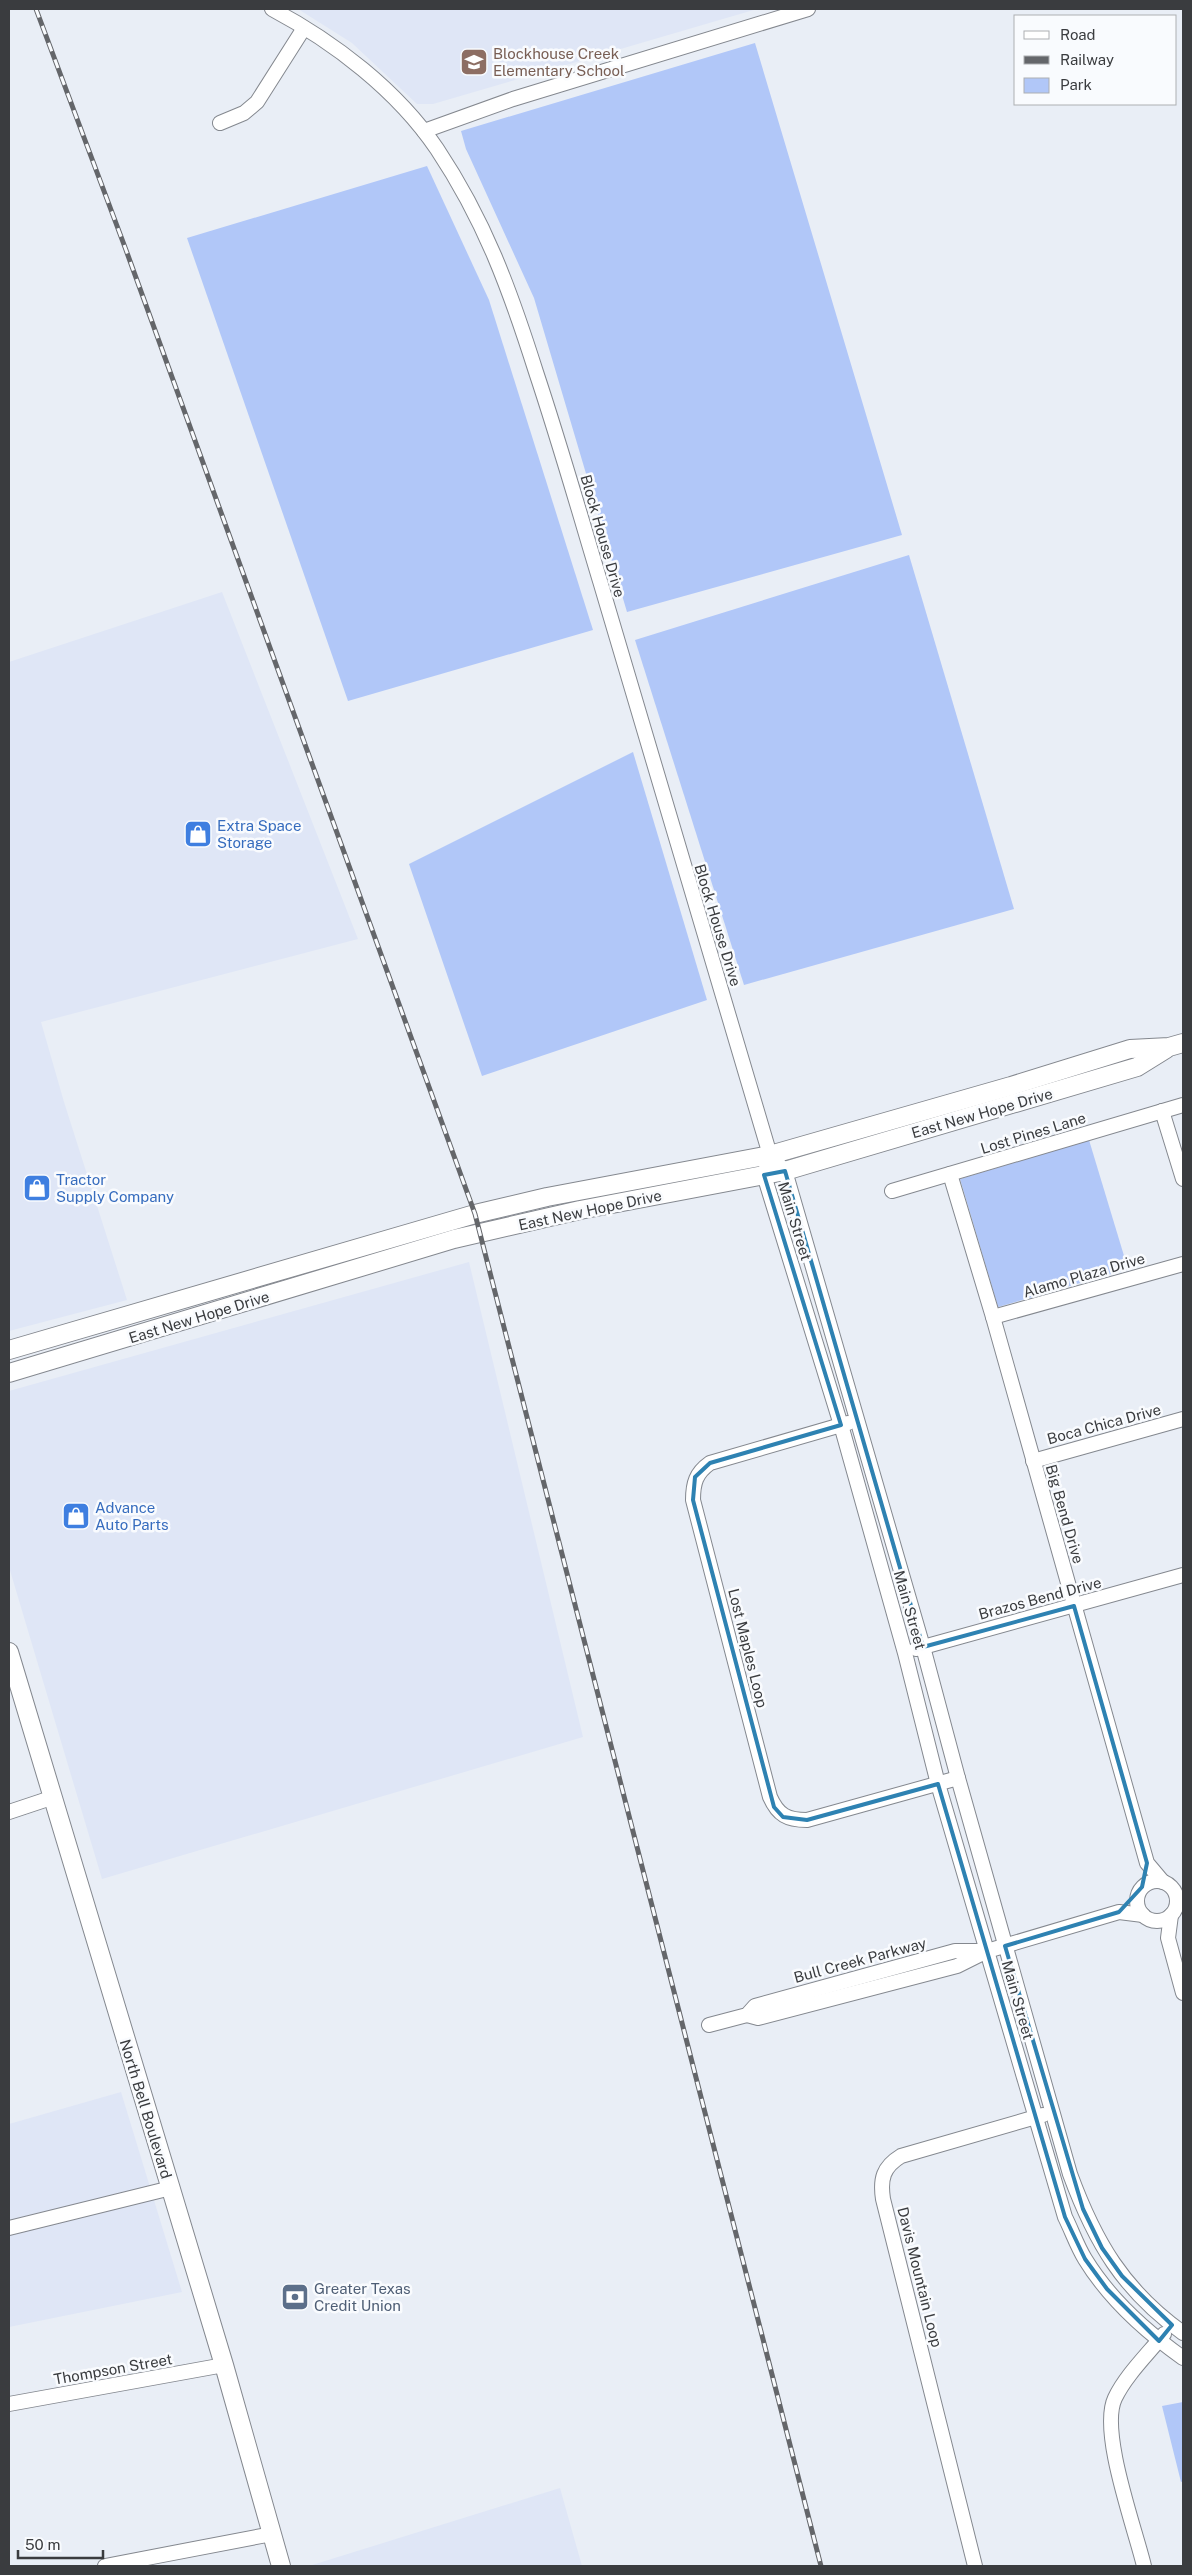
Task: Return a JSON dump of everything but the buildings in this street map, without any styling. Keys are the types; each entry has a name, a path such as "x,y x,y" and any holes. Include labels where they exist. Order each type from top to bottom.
{"main road":[{"name":"East New Hope Drive","path":"9,1350 475,1214 548,1197 770,1155 1011,1086 1130,1049 1176,1045"},
{"name":"East New Hope Drive","path":"9,1373 454,1239 580,1210 785,1171 1137,1067 1176,1045"},
{"name":"North Bell Boulevard","path":"9,1652 224,2365 281,2566"}],"street":[{"name":"Block House Drive","path":"272,9 344,55 386,92 424,131 467,200 491,244 508,286 552,421 770,1155"},
{"path":"424,131 512,99 808,9"},
{"path":"220,123 244,113 257,102 304,28"},
{"name":"Lost Pines Lane","path":"892,1191 1183,1105"},
{"path":"1162,1111 1183,1178"},
{"name":"Main Street","path":"770,1155 785,1171 923,1647 1070,2174 1083,2209 1102,2248 1146,2303 1183,2333"},
{"name":"Main Street","path":"770,1155 764,1175 841,1425 905,1653 938,1784 1065,2217 1085,2258 1132,2318 1183,2358"},
{"name":"Big Bend Drive","path":"950,1174 993,1317 1147,1863 1166,1884"},
{"name":"Alamo Plaza Drive","path":"993,1317 1183,1264"},
{"name":"Boca Chica Drive","path":"1033,1461 1183,1419"},
{"name":"Lost Maples Loop","path":"858,1421 710,1463 696,1476 693,1488 693,1500 770,1797 774,1807 783,1817 793,1820 807,1820 958,1778"},
{"name":"Brazos Bend Drive","path":"905,1653 1183,1574"},
{"path":"9,1812 54,1797"},
{"name":"Big Bend Drive","path":"1140,1891 1147,1863"},
{"path":"1168,1938 1137,1906 1140,1891 1154,1881 1183,1888"},
{"path":"1166,1884 1176,1896 1176,1908 1168,1938 1183,1994"},
{"name":"Bull Creek Parkway","path":"709,2025 747,2015 758,2018 957,1966 986,1951 1119,1912 1140,1891"},
{"path":"1147,1918 1162,1920 1176,1908"},
{"name":"Bull Creek Parkway","path":"1119,1912 1147,1918"},
{"name":"Davis Mountain Loop","path":"975,2566 883,2199 882,2178 890,2163 901,2156 1053,2112"},
{"path":"9,2228 171,2188"},
{"path":"1144,2566 1112,2442 1110,2412 1122,2386 1172,2325"},
{"name":"Thompson Street","path":"9,2404 224,2365"},
{"path":"105,2566 272,2534"}],"highlighted area":[{"path":"785,1171 923,1647 1074,1606 1147,1863 1142,1887 1119,1912 1005,1946 1083,2209 1102,2248 1122,2276 1172,2325 1159,2341 1107,2289 1085,2259 1065,2217 938,1784 807,1820 783,1817 774,1807 693,1500 695,1477 710,1463 841,1425 764,1175"}],"shaded area":[{"name":"Blockhouse Creek Elementary School","path":"298,9 757,9 433,104 417,104 352,43"},
{"path":"222,592 358,939 41,1022 64,1102 127,1300 9,1331 9,662"},
{"path":"469,1262 583,1737 102,1879 9,1567 9,1391"},
{"path":"121,2092 182,2292 9,2327 9,2124"},
{"path":"560,2488 582,2566 309,2566"}],"green space":[{"path":"755,43 902,535 627,612 534,298 466,149 461,131"},
{"path":"427,166 489,300 593,630 348,701 187,238"},
{"path":"909,555 1014,909 744,985 635,640"},
{"path":"633,752 707,1000 482,1076 409,864"},
{"path":"1089,1140 1128,1269 998,1307 960,1179"},
{"path":"1183,2402 1183,2481 1181,2482 1162,2406"}],"railway":[{"path":"36,9 126,250 475,1214 821,2566"}],"place":[{"name":"Blockhouse Creek Elementary School","path":"474,62"},
{"name":"Extra Space Storage","path":"198,834"},
{"name":"Tractor Supply Company","path":"37,1188"},
{"name":"Advance Auto Parts","path":"76,1516"},
{"name":"Greater Texas Credit Union","path":"295,2297"}]}
